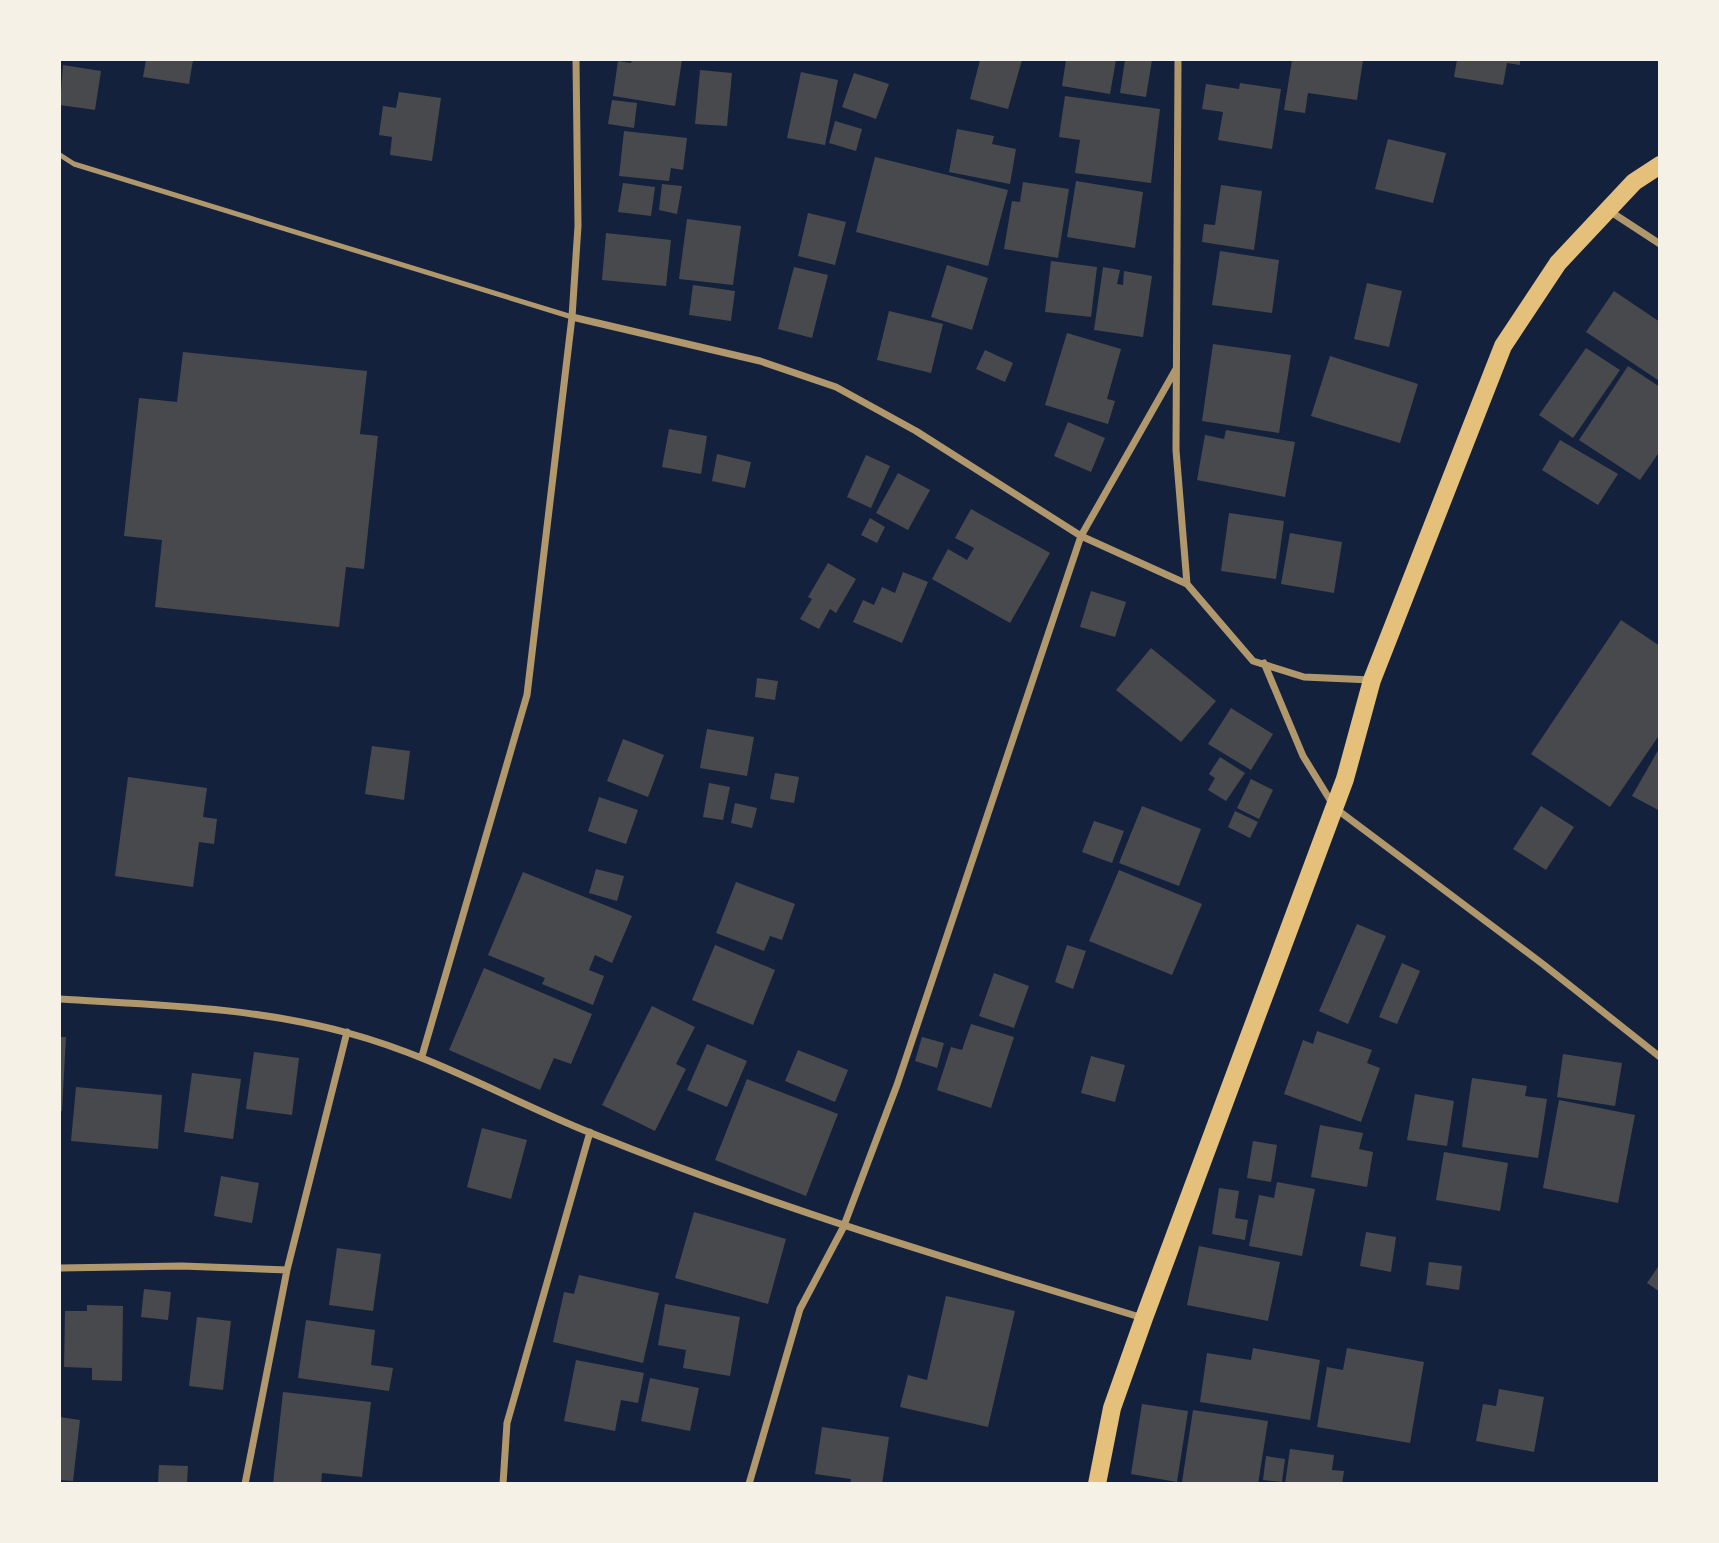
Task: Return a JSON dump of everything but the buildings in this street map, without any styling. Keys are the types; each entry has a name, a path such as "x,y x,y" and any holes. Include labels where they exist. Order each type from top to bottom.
{"main road":[{"path":"1097,1483 1112,1408 1144,1318 1335,808 1372,680 1503,346 1558,263 1634,182 1660,165"}],"street":[{"path":"422,1056 527,695 572,317 578,226 576,60"},
{"path":"1178,60 1176,450 1187,584"},
{"path":"1608,209 1660,244"},
{"path":"572,317 760,361 836,387 916,431 1081,536 1187,584 1253,661 1304,677 1372,680"},
{"path":"749,1483 800,1309 844,1227 897,1085 1081,536 1176,369"},
{"path":"1264,663 1303,756 1335,808 1544,965 1660,1057"},
{"path":"60,999 220,1009 282,1018 347,1032 422,1056 590,1132 844,1227 1144,1318"},
{"path":"245,1483 287,1270 347,1032"},
{"path":"503,1483 507,1423 590,1132"},
{"path":"60,1268 183,1266 287,1270"}],"lane":[{"path":"60,155 74,164 186,200 572,317"}]}
